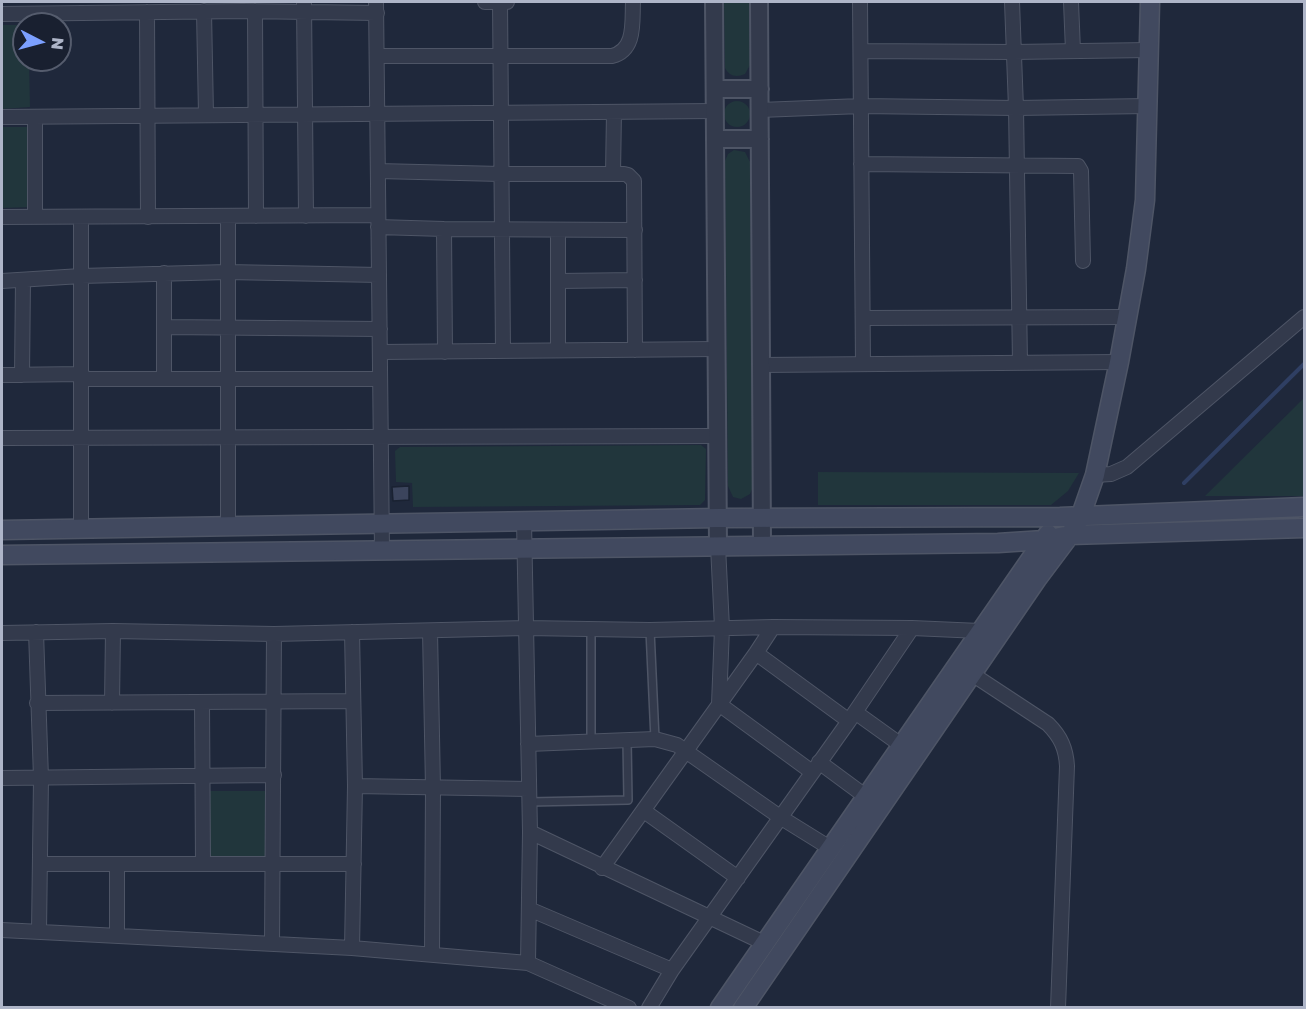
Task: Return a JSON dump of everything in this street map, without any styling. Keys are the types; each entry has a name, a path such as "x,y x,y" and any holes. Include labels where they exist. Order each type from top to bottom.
{"main road":[{"path":"743,1008 1082,515 1092,482 1128,317 1144,200 1150,2"},
{"path":"720,1008 1060,517 1092,482"},
{"path":"2,530 718,518 1060,517 1305,507"},
{"path":"2,555 998,543 1044,540 1070,535 1305,528"},
{"path":"998,543 1011,550 1022,572"}],"street":[{"path":"485,2 507,2"},
{"path":"500,2 503,351"},
{"path":"377,56 612,56 619,54 631,38 633,2"},
{"path":"714,2 718,546 722,628 719,704"},
{"path":"759,2 762,545"},
{"path":"860,2 863,364"},
{"path":"1012,2 1018,165 1020,363"},
{"path":"1071,2 1073,51"},
{"path":"2,14 74,7 147,12 247,8 376,7 382,550"},
{"path":"304,7 306,216"},
{"path":"247,8 255,115 255,216"},
{"path":"204,11 206,115"},
{"path":"147,12 148,217"},
{"path":"861,51 1149,50"},
{"path":"715,89 759,89"},
{"path":"760,110 861,106 1016,108 1148,106"},
{"path":"2,117 715,111"},
{"path":"613,174 614,112"},
{"path":"35,117 35,217"},
{"path":"715,139 760,139"},
{"path":"861,164 1075,165 1079,167 1083,261"},
{"path":"378,171 628,175 634,181 635,350"},
{"path":"228,216 228,527"},
{"path":"2,218 306,216 444,229 635,230"},
{"path":"81,217 81,529"},
{"path":"444,229 445,352"},
{"path":"558,230 558,350"},
{"path":"2,281 164,273 379,275"},
{"path":"164,273 164,378"},
{"path":"22,375 23,280"},
{"path":"559,281 635,280"},
{"path":"863,318 1128,317"},
{"path":"1092,482 1118,471 1139,458 1305,317"},
{"path":"164,327 380,329"},
{"path":"380,352 717,349"},
{"path":"761,365 1119,362"},
{"path":"2,375 380,379"},
{"path":"2,438 717,436"},
{"path":"524,521 530,832 528,963"},
{"path":"602,868 773,627"},
{"path":"2,633 113,631 274,634 526,628 650,630 773,627 980,631"},
{"path":"649,1008 672,970 912,628"},
{"path":"112,703 113,631"},
{"path":"430,631 433,788 432,954"},
{"path":"36,632 41,778 39,932"},
{"path":"352,632 355,786 352,948"},
{"path":"272,944 274,634"},
{"path":"756,653 901,745"},
{"path":"972,674 1048,724 1061,739 1065,748 1067,766 1058,1008"},
{"path":"38,703 353,701"},
{"path":"202,702 203,864"},
{"path":"719,704 815,767 865,796"},
{"path":"528,744 655,739 668,741 830,848"},
{"path":"2,778 274,774"},
{"path":"355,786 433,788 529,795"},
{"path":"644,811 738,878"},
{"path":"530,832 602,868 710,916 764,944"},
{"path":"40,864 354,864"},
{"path":"117,864 117,936"},
{"path":"529,909 672,970"},
{"path":"2,930 352,948 528,963 629,1008"}],"lane":[{"path":"591,629 591,741"},
{"path":"650,630 655,739"},
{"path":"627,741 628,800"},
{"path":"529,795 628,800 644,811"}],"green space":[{"path":"724,2 749,2 750,65 742,75 731,74 725,68"},
{"path":"2,25 12,25 12,72 29,72 30,107 2,109"},
{"path":"737,101 746,105 750,114 746,123 737,127 728,123 724,114 728,105"},
{"path":"2,127 30,127 31,207 2,208"},
{"path":"734,150 745,152 750,162 753,487 750,494 741,499 733,497 728,486 725,161 728,154"},
{"path":"1304,398 1304,496 1205,496"},
{"path":"701,445 706,449 705,500 700,505 413,507 412,483 396,482 395,451 400,447"},
{"path":"818,472 1079,473 1068,491 1051,505 818,505"},
{"path":"209,791 267,791 266,856 209,856"}],"building":[{"path":"409,486 409,500 393,501 392,487"}],"waterway":[{"path":"1184,483 1304,364"}]}
